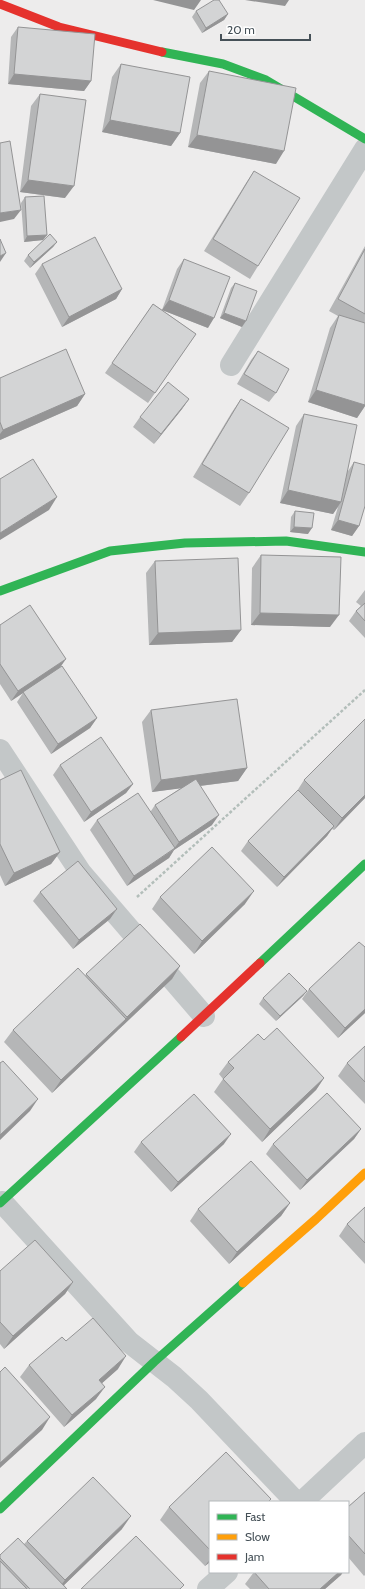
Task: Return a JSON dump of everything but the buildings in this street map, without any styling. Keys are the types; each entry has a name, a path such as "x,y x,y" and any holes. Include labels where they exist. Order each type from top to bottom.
{"street":[{"path":"0,4 59,27 164,53 223,64 266,80 365,139"},
{"path":"231,365 365,149"},
{"path":"0,591 110,551 177,544 286,540 365,552"},
{"path":"0,750 81,873 204,1016"},
{"path":"295,1501 199,1400 174,1377 129,1342 1,1203 204,1016 365,864"},
{"path":"0,1508 154,1362 316,1219 365,1172"},
{"path":"303,1501 365,1443"},
{"path":"208,1589 225,1573"}],"path":[{"path":"118,915 365,690"}],"traffic: fast":[{"path":"162,52 223,64 266,80 365,139"},
{"path":"0,591 110,551 185,543 286,541 365,552"},
{"path":"260,963 365,864"},
{"path":"0,1203 181,1037"},
{"path":"0,1509 154,1362 243,1283"}],"traffic: slow":[{"path":"243,1283 316,1219 365,1173"}],"traffic: jam":[{"path":"0,4 59,27 162,52"},
{"path":"181,1037 260,963"}]}
